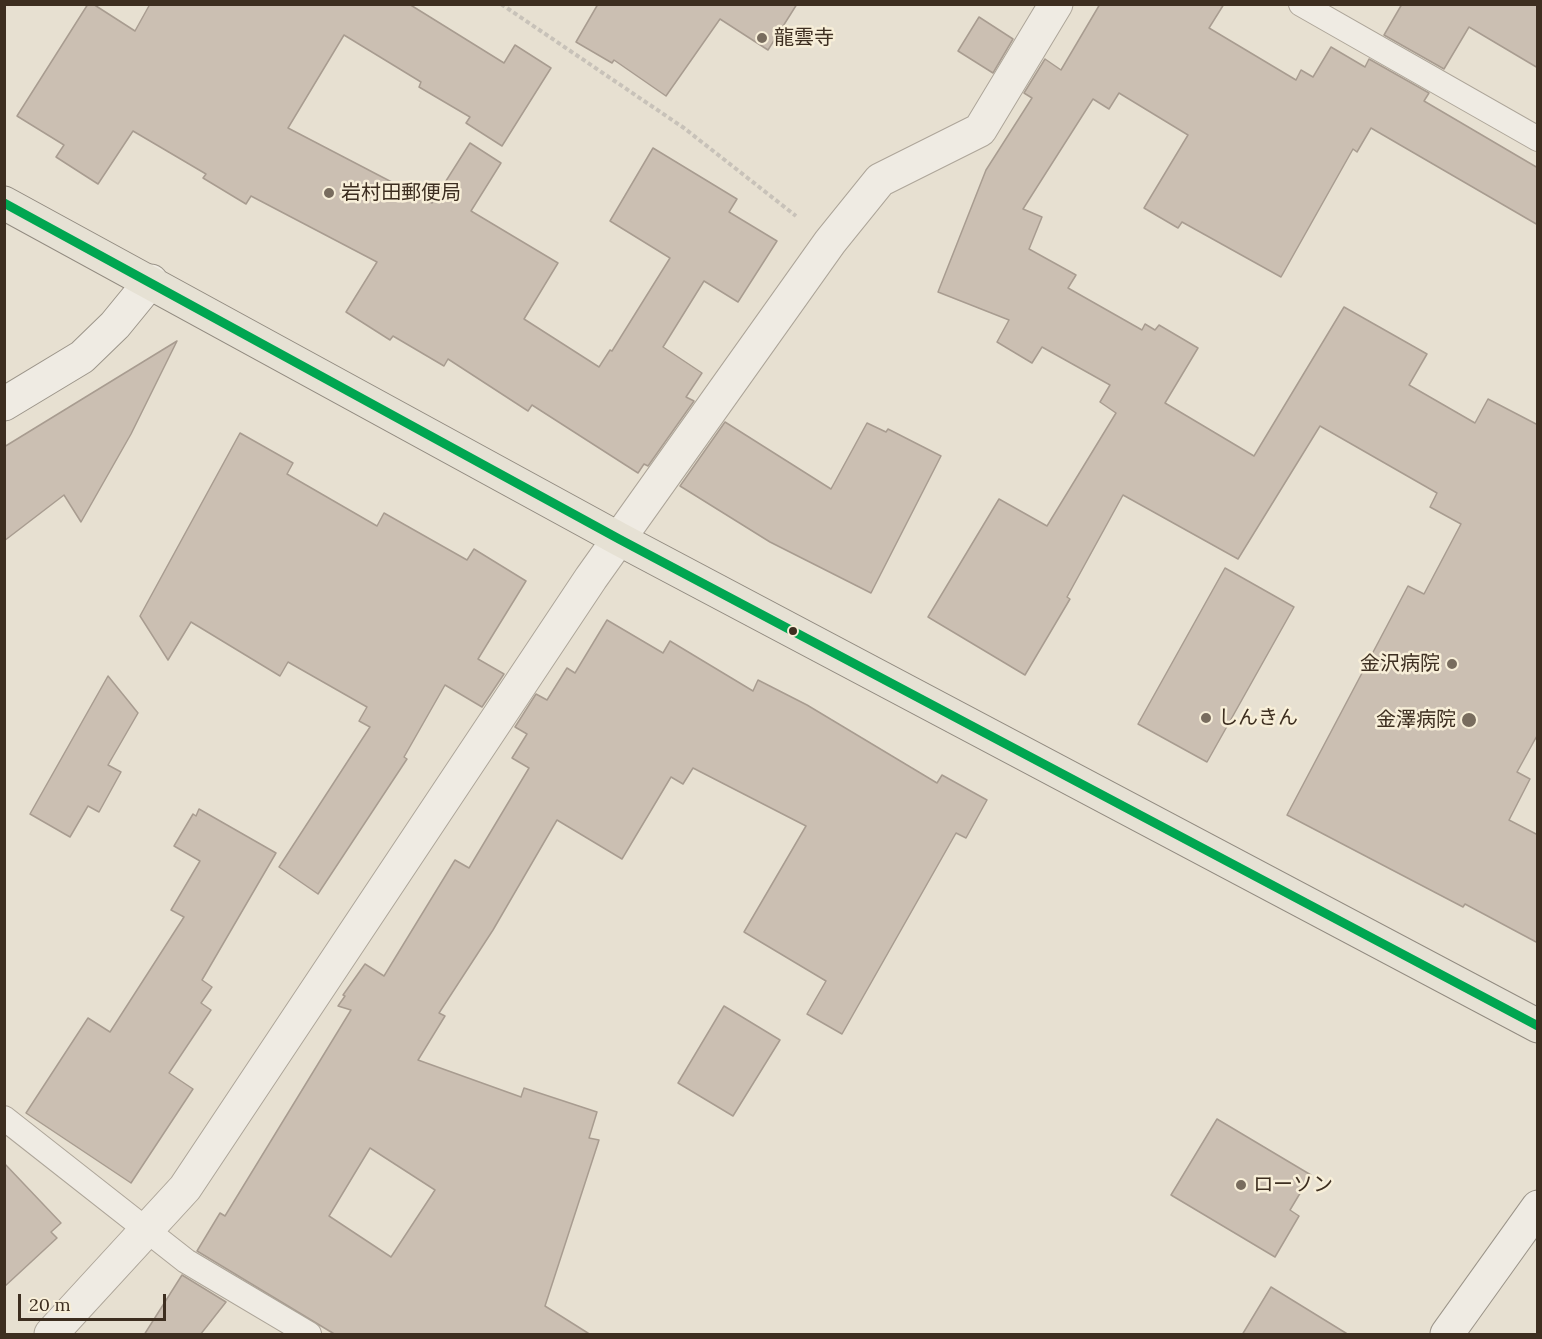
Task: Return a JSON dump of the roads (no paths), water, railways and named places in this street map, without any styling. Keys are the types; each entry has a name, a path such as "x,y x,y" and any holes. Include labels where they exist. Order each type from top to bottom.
{"main road":[{"path":"4,203 151,281 619,539 1538,1026"}],"street":[{"path":"51,1335 185,1188 485,734 619,539 830,242 880,180 981,130 1056,4"},
{"path":"4,404 82,357 115,325 151,281"},
{"path":"1447,1335 1538,1207"}],"lane":[{"path":"1301,4 1538,139"},
{"path":"4,1118 186,1261 309,1335"}],"place":[{"name":"龍雲寺","path":"762,38"},
{"name":"岩村田郵便局","path":"329,193"},
{"name":"金沢病院","path":"1452,664"},
{"name":"しんきん","path":"1206,718"},
{"name":"金澤病院","path":"1469,720"},
{"name":"ローソン","path":"1241,1185"}]}
